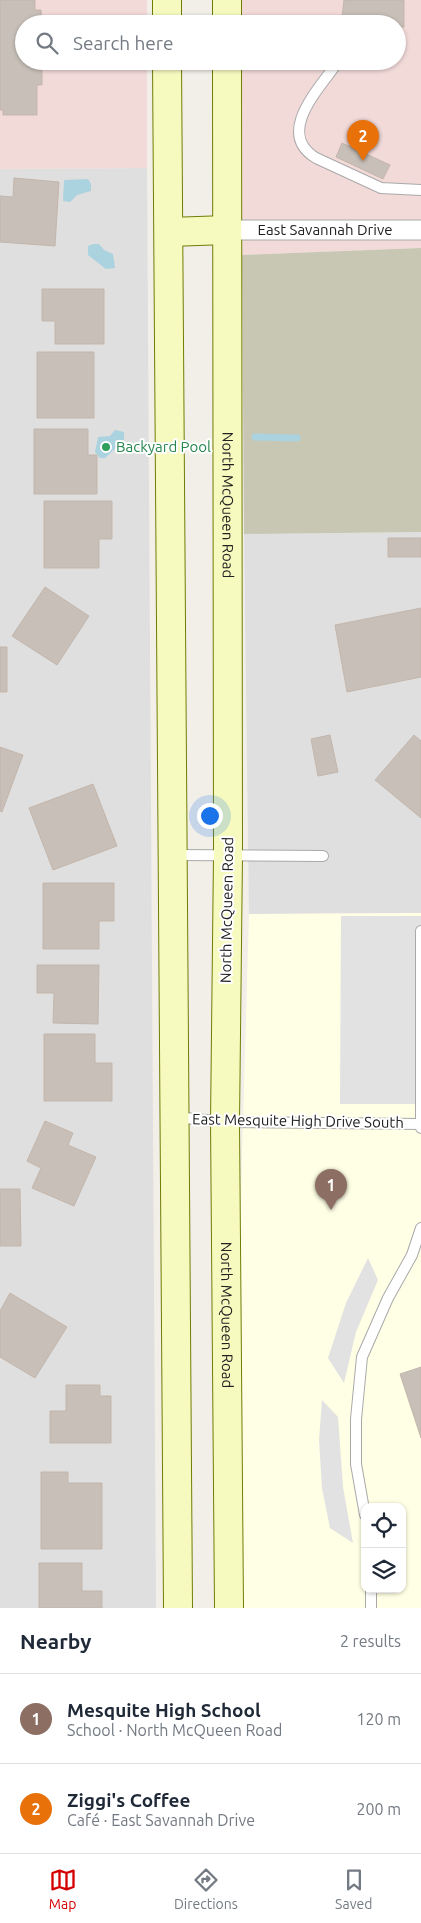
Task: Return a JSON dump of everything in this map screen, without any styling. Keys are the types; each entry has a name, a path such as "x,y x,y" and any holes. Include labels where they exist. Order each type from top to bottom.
{"main road":[{"path":"167,0 167,15"},
{"path":"227,0 227,15"},
{"path":"167,70 178,1608"},
{"name":"North McQueen Road","path":"227,70 228,855 225,1122 228,1608"},
{"path":"169,232 227,230"}],"street":[{"name":"East Savannah Drive","path":"227,230 421,230"}],"lane":[{"path":"332,70 303,111 299,135 302,145 307,152 381,188 421,190"},
{"path":"173,855 323,856"},
{"path":"421,931 421,1128"},
{"name":"East Mesquite High Drive South","path":"175,1117 225,1122 421,1124"},
{"path":"363,1503 356,1464 356,1419 362,1357 388,1298 412,1255 421,1228"},
{"path":"371,1593 371,1608"}],"shaded area":[{"path":"0,0 147,0 147,15 15,15 15,70 147,70 147,168 0,169"},
{"path":"242,0 421,0 421,248 242,255 241,70 406,70 406,15 241,15"},
{"path":"147,168 156,1608 0,1608 0,169"},
{"path":"421,248 421,532 244,534 242,255"},
{"path":"421,532 421,913 249,914 244,534"},
{"path":"421,913 421,1608 229,1608 249,914"},
{"path":"341,916 421,916 421,1104 340,1104"},
{"path":"368,1258 378,1280 356,1332 344,1383 328,1358 346,1303"},
{"path":"322,1400 338,1417 343,1487 353,1543 330,1528 322,1488 319,1440"}],"water":[{"path":"88,179 91,184 91,191 77,195 70,202 63,201 64,180"},
{"path":"99,244 104,250 113,254 115,268 106,269 88,255 88,246"},
{"name":"Backyard Pool","path":"115,430 124,432 124,440 105,458 100,458 95,452 98,437 110,436"}],"building":[{"path":"0,0 35,0 35,10 41,10 41,15 15,15 15,70 42,70 42,85 37,85 37,115 3,115 3,110 0,110"},
{"path":"344,0 404,0 404,15 342,15"},
{"path":"342,143 390,165 383,179 336,157"},
{"path":"14,178 59,182 55,246 0,242 0,196 13,197"},
{"path":"42,289 104,289 104,344 55,344 55,321 42,321"},
{"path":"37,352 94,352 94,418 37,418"},
{"path":"34,429 88,429 88,455 97,455 97,494 34,494"},
{"path":"44,501 112,501 112,539 99,539 99,568 44,568"},
{"path":"388,538 421,538 421,557 388,557"},
{"path":"45,587 89,616 57,665 12,636"},
{"path":"421,608 421,677 347,692 335,625"},
{"path":"0,647 7,647 7,692 0,692"},
{"path":"330,735 338,772 318,776 311,739"},
{"path":"414,735 421,741 421,818 375,780"},
{"path":"0,747 23,755 2,812 0,811"},
{"path":"93,784 117,846 53,870 29,808"},
{"path":"43,883 114,883 114,921 99,921 99,949 43,949"},
{"path":"37,965 99,965 98,1024 53,1023 54,993 37,993"},
{"path":"44,1034 95,1034 95,1063 112,1063 112,1101 44,1101"},
{"path":"45,1121 73,1133 68,1145 96,1157 74,1206 32,1188 41,1168 27,1161"},
{"path":"0,1189 20,1189 21,1246 0,1246"},
{"path":"10,1293 67,1327 35,1378 0,1357 0,1311"},
{"path":"421,1367 421,1438 400,1374"},
{"path":"66,1385 100,1385 100,1396 111,1396 111,1443 50,1443 50,1411 66,1411"},
{"path":"41,1472 68,1472 68,1483 102,1483 102,1549 41,1549"},
{"path":"39,1563 82,1563 82,1591 102,1591 102,1608 39,1608"}],"waterway":[{"path":"255,437 297,438"}],"place":[{"name":"Ziggi's Coffee","path":"363,161"},
{"name":"Backyard Pool","path":"106,447"},
{"name":"Mesquite High School","path":"331,1210"}]}
